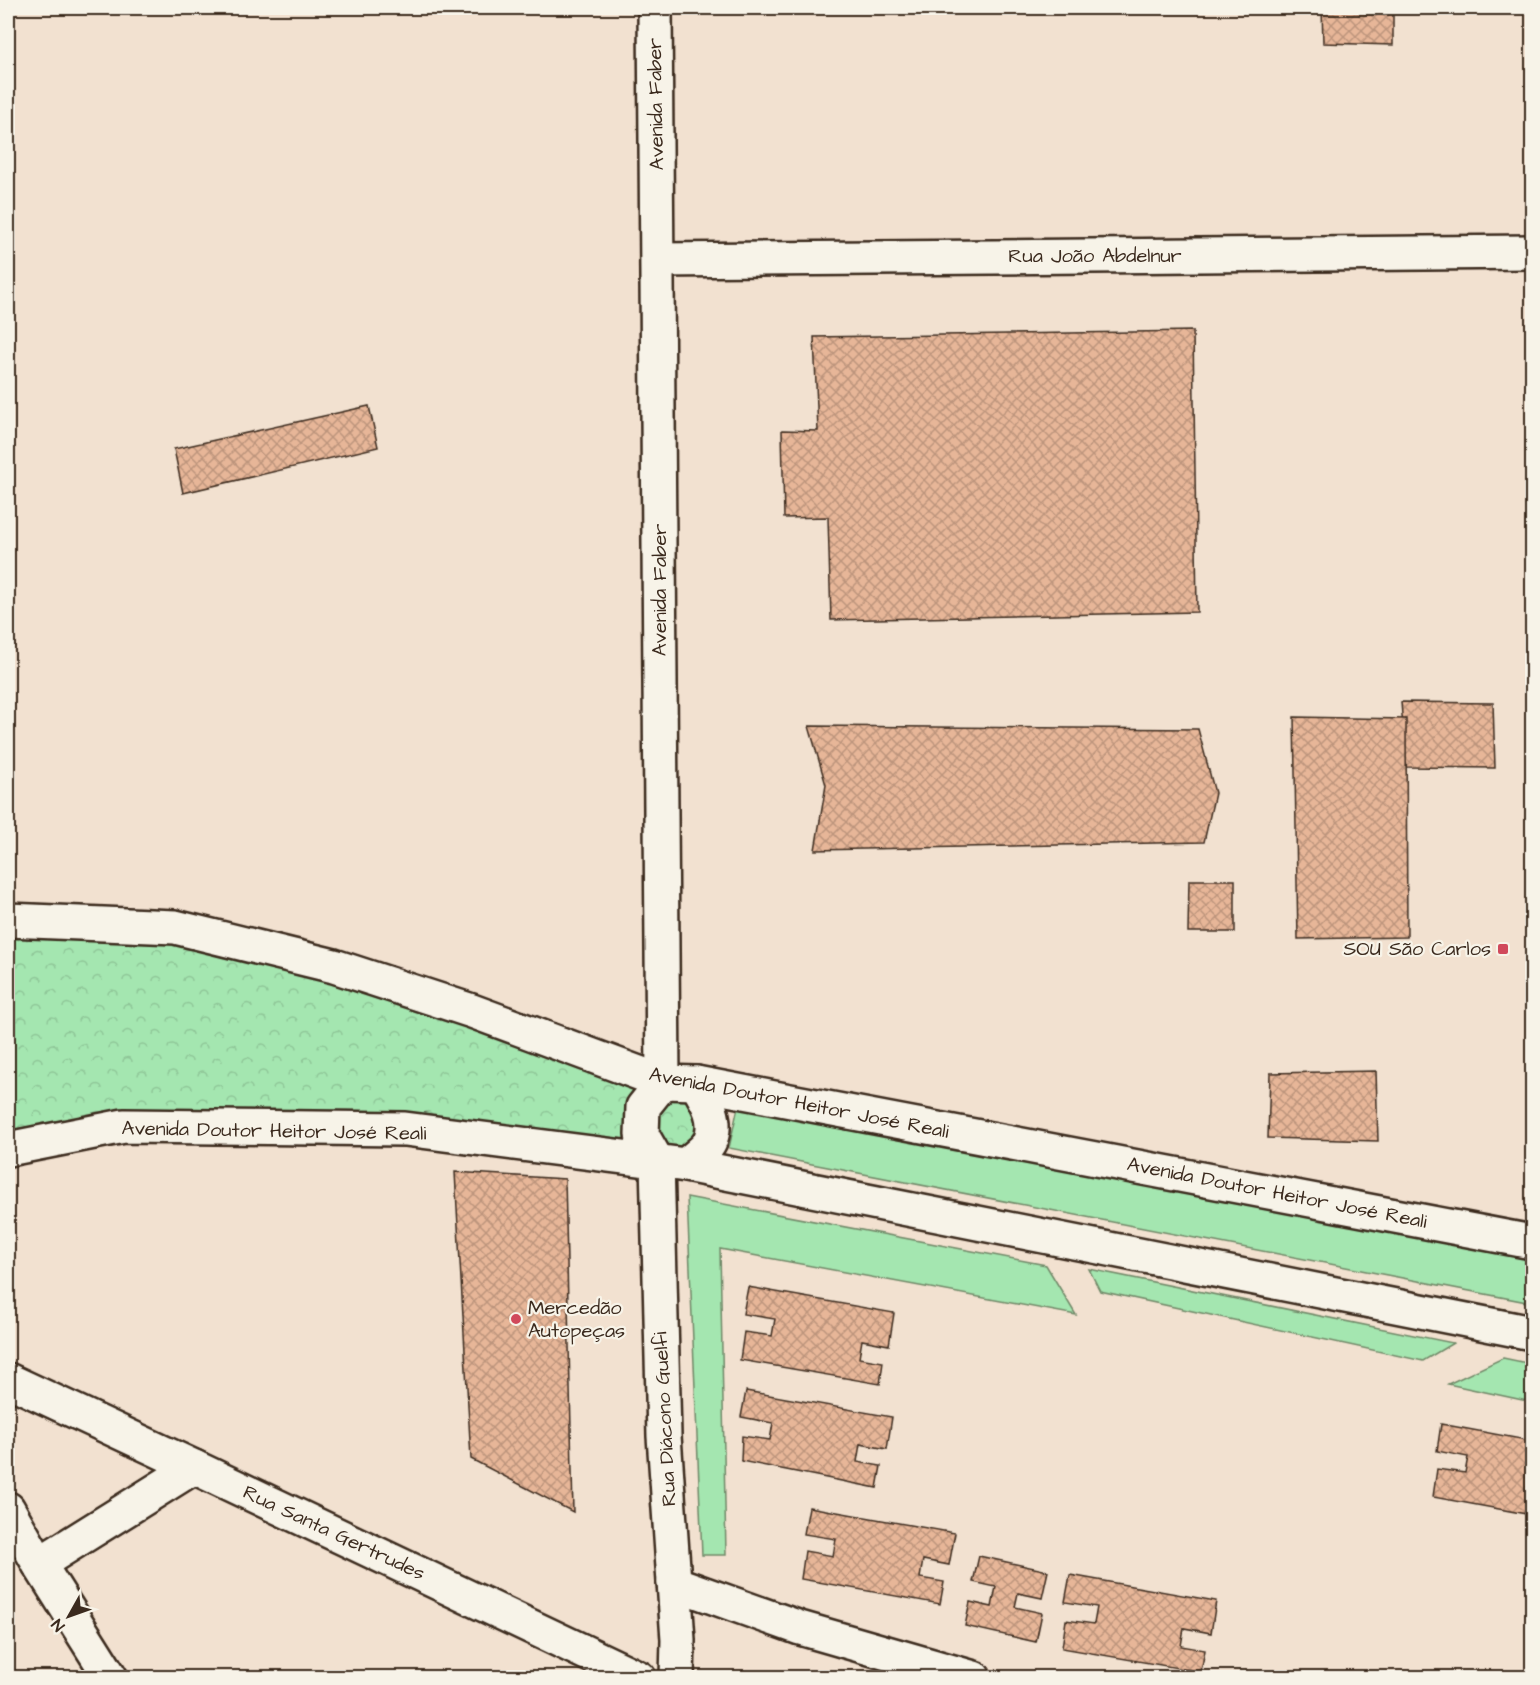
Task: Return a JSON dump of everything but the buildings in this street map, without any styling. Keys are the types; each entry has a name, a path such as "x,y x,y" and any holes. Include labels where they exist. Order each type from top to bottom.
{"street":[{"name":"Avenida Faber","path":"655,8 663,1082"},
{"name":"Rua João Abdelnur","path":"658,260 1533,252"},
{"name":"Avenida Doutor Heitor José Reali","path":"8,920 175,927 334,966 472,1011 663,1082 696,1083 1533,1242"},
{"path":"663,1082 643,1107 642,1136 671,1163 709,1142 714,1120 696,1083"},
{"name":"Avenida Doutor Heitor José Reali","path":"8,1149 124,1126 405,1129 671,1163 1533,1332"},
{"name":"Rua Diácono Guelfi","path":"671,1163 664,1436 678,1640 677,1677"},
{"name":"Rua Santa Gertrudes","path":"8,1380 639,1677"},
{"path":"39,1564 194,1467"},
{"path":"8,1509 39,1564 111,1677"},
{"path":"674,1583 800,1628 974,1677"}],"green space":[{"path":"8,927 175,931 656,1083 648,1154 406,1127 8,1145"},
{"path":"669,1091 687,1092 703,1126 682,1153 660,1145 653,1110"},
{"path":"738,1107 1532,1260 1532,1303 729,1148"},
{"path":"687,1197 1046,1265 1076,1315 720,1249 726,1555 702,1555"},
{"path":"1089,1269 1453,1343 1423,1361 1100,1291"},
{"path":"1503,1358 1532,1364 1532,1402 1448,1384"}],"place":[{"name":"SOU São Carlos","path":"1503,949"},
{"name":"Mercedão Autopeças","path":"516,1319"}]}
